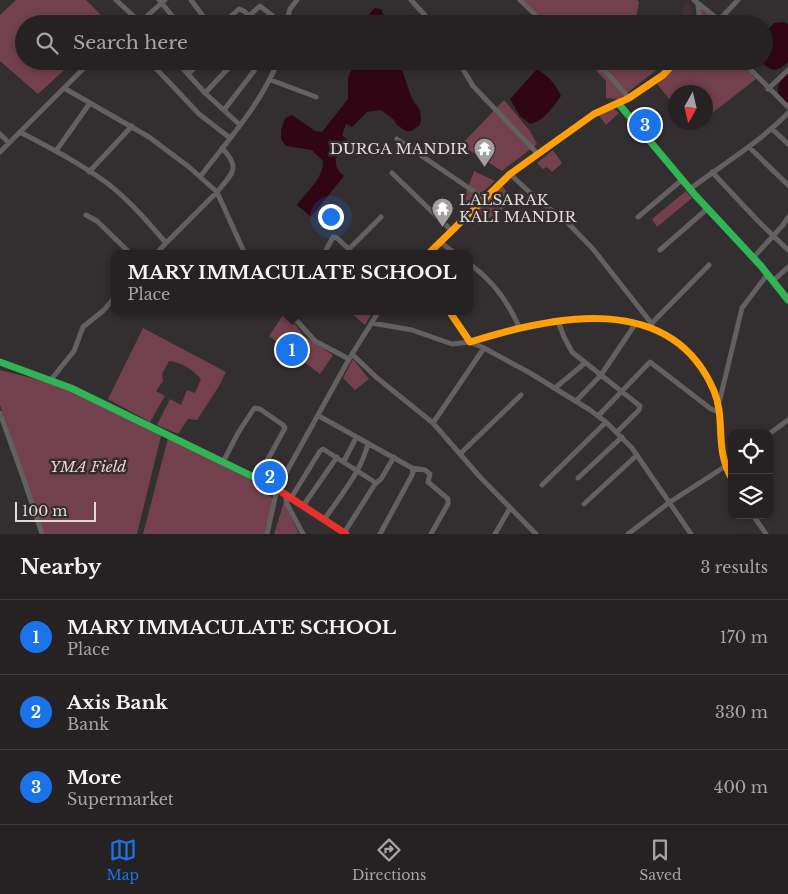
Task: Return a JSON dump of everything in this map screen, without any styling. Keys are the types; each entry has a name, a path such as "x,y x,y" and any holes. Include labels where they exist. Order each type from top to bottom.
{"street":[{"path":"116,0 132,15"},
{"path":"191,0 202,15"},
{"path":"288,15 290,9 297,0"},
{"path":"411,0 425,15"},
{"path":"520,0 536,15"},
{"path":"694,0 710,15"},
{"path":"724,15 738,0"},
{"path":"148,15 162,1 172,15"},
{"path":"698,4 699,15"},
{"path":"231,15 237,9 243,10 249,15 262,6 272,15"},
{"path":"0,152 82,70"},
{"path":"157,70 199,114 230,138"},
{"path":"184,70 205,93 240,125"},
{"path":"188,74 192,70"},
{"path":"205,93 227,70"},
{"path":"224,110 254,70"},
{"path":"200,177 240,125 271,80 275,70"},
{"path":"463,70 473,86 538,154"},
{"path":"602,70 630,98"},
{"path":"432,250 510,174 594,114 630,98 668,70"},
{"path":"750,70 788,107"},
{"path":"768,89 788,70"},
{"path":"271,80 316,97"},
{"path":"64,88 149,137 218,192 243,250"},
{"path":"56,151 90,103"},
{"path":"618,103 707,209 753,258 788,300"},
{"path":"690,189 749,147 772,129 788,113"},
{"path":"89,172 132,126"},
{"path":"772,129 788,144"},
{"path":"20,132 56,151 117,192 144,217 166,244"},
{"path":"0,134 9,143"},
{"path":"397,138 485,198"},
{"path":"749,147 788,185"},
{"path":"160,250 218,192 229,178 234,167 231,158 222,148"},
{"path":"712,172 788,250"},
{"path":"392,173 452,231"},
{"path":"510,174 539,201 564,220 593,249 650,325 695,359 706,376 719,404"},
{"path":"638,217 683,179"},
{"path":"660,250 707,209"},
{"path":"86,215 97,221 127,250"},
{"path":"326,250 333,236 348,248 381,217"},
{"path":"753,258 774,236 788,217"},
{"path":"440,242 451,250"},
{"path":"650,325 709,265"},
{"path":"473,267 496,287 509,305 519,327"},
{"path":"729,474 724,467 720,442 719,404 742,308 770,278 788,267"},
{"path":"50,381 74,351 83,327 104,310 111,302"},
{"path":"292,315 315,341 351,357 434,423 493,492 536,534"},
{"path":"295,318 298,315"},
{"path":"267,534 277,489 377,315"},
{"path":"452,315 470,342 555,388 598,416 617,432 637,455 692,534"},
{"path":"372,323 412,330 452,344 470,342 519,327 558,321 606,320 650,325"},
{"path":"558,321 572,352 639,404 640,407 617,432"},
{"path":"576,401 601,375 636,323"},
{"path":"434,423 484,348"},
{"path":"0,362 71,388 223,462 277,489 345,533 394,457"},
{"path":"555,388 585,362"},
{"path":"598,416 650,362 711,409 719,412"},
{"path":"460,454 521,395"},
{"path":"223,462 253,410 255,408 260,409 283,424 285,428 257,479"},
{"path":"0,413 42,534"},
{"path":"319,416 412,468 425,470 430,474 428,482 448,499 448,504 431,534"},
{"path":"542,485 606,422"},
{"path":"773,431 786,422 788,429"},
{"path":"578,478 622,437"},
{"path":"344,461 356,438"},
{"path":"324,520 357,470 365,455 368,444"},
{"path":"303,534 287,504 288,496 320,450 325,449 376,483"},
{"path":"584,504 637,455"},
{"path":"304,506 337,457"},
{"path":"628,534 670,502 728,464"},
{"path":"380,534 413,473 412,468"},
{"path":"495,534 510,508"},
{"path":"756,519 766,534"}],"shaded area":[{"path":"687,2 694,15 682,15 681,11"},
{"path":"375,8 381,9 384,15 369,15"},
{"path":"783,22 788,24 788,62 777,70 773,70 774,23"},
{"path":"351,70 402,70 412,99 420,110 421,121 419,126 411,131 406,131 381,110 367,112 352,127 346,124 342,135 347,140 336,158 339,172 344,176 311,217 297,205 318,179 323,167 323,161 312,150 286,146 281,139 281,130 285,118 292,115 315,131 322,132 348,99 348,78"},
{"path":"536,70 545,74 561,96 544,117 530,124 520,116 510,99"},
{"path":"788,71 788,107 780,97 778,89"}],"green space":[{"path":"16,0 86,0 101,15 15,15 15,70 64,70 38,94 0,61 0,15"},
{"path":"517,0 637,0 639,2 637,15 533,15"},
{"path":"700,7 711,15 700,15"},
{"path":"596,70 656,70 619,99 606,98 606,81"},
{"path":"670,70 748,70 756,79 713,113 713,85 668,85 668,97 657,84"},
{"path":"504,100 530,131 537,144 502,171 461,145"},
{"path":"610,105 619,113 606,125 598,114"},
{"path":"553,150 562,163 552,172 547,167 543,169 537,163"},
{"path":"474,171 495,181 467,206 465,196"},
{"path":"502,185 513,202 479,225 470,219"},
{"path":"686,191 692,198 657,227 652,219"},
{"path":"283,315 287,315 304,336 333,355 320,374 269,336"},
{"path":"354,315 371,315 365,325"},
{"path":"143,328 226,372 197,420 188,419 178,434 157,425 170,399 181,405 187,390 195,393 201,379 191,369 183,365 169,361 162,374 163,381 156,391 165,396 150,422 108,399"},
{"path":"353,359 369,379 355,390 343,378"},
{"name":"YMA Field","path":"0,370 71,388 162,432 137,534 44,534 0,405"},
{"path":"168,438 248,478 276,501 268,534 143,534"},
{"path":"284,502 299,534 274,534"}],"traffic: fast":[{"path":"618,103 695,195 761,266 788,300"},
{"path":"0,362 71,388 264,482"}],"traffic: slow":[{"path":"432,250 510,174 594,114 629,98 668,70"},
{"path":"452,315 470,342 537,324 572,319 607,319 640,324 669,337 695,359 714,391 719,413 723,456 730,474"}],"traffic: jam":[{"path":"264,482 346,534"}],"place":[{"name":"More","path":"645,125"},
{"name":"DURGA MANDIR","path":"484,168"},
{"name":"LALSARAK KALI MANDIR","path":"443,228"},
{"name":"MARY IMMACULATE SCHOOL","path":"292,350"},
{"name":"Axis Bank","path":"270,477"}]}
